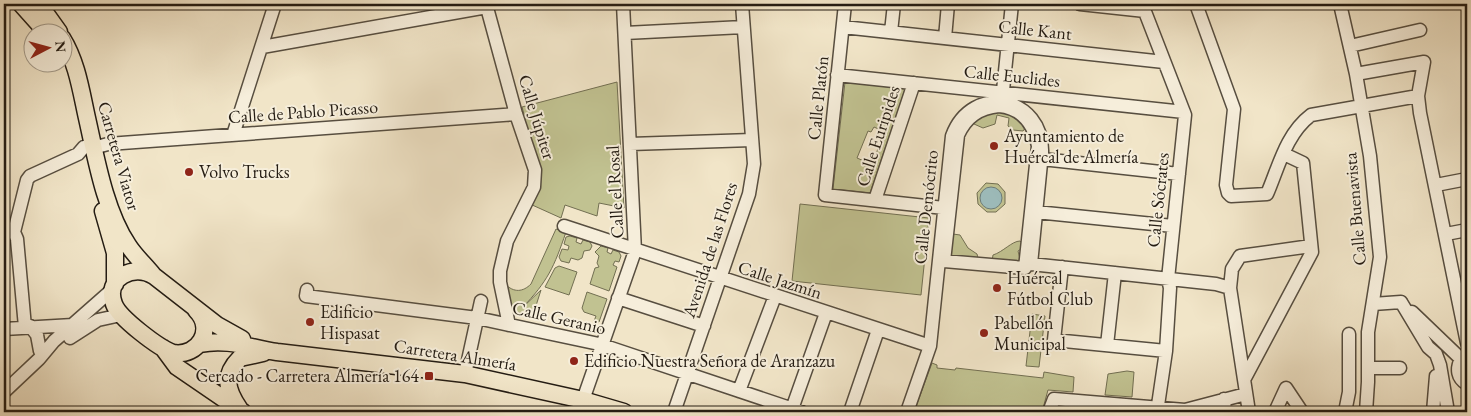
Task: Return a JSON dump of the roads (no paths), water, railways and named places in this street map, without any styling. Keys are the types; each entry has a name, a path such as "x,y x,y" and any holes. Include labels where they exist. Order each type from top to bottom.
{"main road":[{"path":"21,4 37,22"},
{"path":"39,4 52,22"},
{"name":"Carretera Viator","path":"72,58 77,75 89,147 115,253 114,306 121,315"},
{"name":"Carretera Viator","path":"66,72 89,147 123,237 154,276 196,310 237,336 277,352"},
{"path":"114,286 122,275 133,271 144,271 154,276"},
{"path":"196,310 205,324 204,335 199,346 197,367 200,377 220,397"},
{"path":"121,315 163,348 177,367 242,412"},
{"path":"163,348 179,354 190,352 199,346 230,341 248,347 277,352"},
{"path":"242,412 230,394 228,382 234,364 240,358 249,355 277,352"},
{"name":"Carretera Almería","path":"277,352 465,374 583,400 624,412"}],"street":[{"path":"233,135 275,4"},
{"name":"Calle el Rosal","path":"583,400 635,251 623,4"},
{"name":"Avenida de las Flores","path":"674,412 749,194 754,164 742,4"},
{"name":"Calle Platón","path":"845,4 825,195 875,200"},
{"path":"891,32 894,4"},
{"path":"945,38 948,4"},
{"path":"1002,98 1012,4"},
{"path":"1080,4 1144,7"},
{"path":"1196,4 1232,102 1234,119 1226,190 1229,195 1236,197 1267,194 1289,140 1299,124 1311,115 1418,96"},
{"name":"Calle Buenavista","path":"1340,4 1356,74 1370,156 1380,257 1368,332 1366,412"},
{"path":"262,47 486,6"},
{"name":"Calle Júpiter","path":"486,6 516,114 535,170 536,179 507,241 500,271 500,282 509,325"},
{"name":"Calle Sócrates","path":"1144,7 1184,112 1168,279 1170,288 1166,350 1158,409"},
{"path":"625,33 743,27"},
{"name":"Calle Kant","path":"842,27 1164,62"},
{"path":"1350,46 1420,30"},
{"path":"1356,74 1424,62 1418,96 1420,113 1446,234 1462,284 1467,343"},
{"name":"Calle Euclides","path":"838,76 959,88 1002,98 1045,98 1184,112"},
{"name":"Calle Euripides","path":"875,200 914,84"},
{"path":"959,88 968,92 972,98 969,111"},
{"path":"969,111 982,104 1002,98 1031,118 1042,138 1042,159 1031,264 1216,284 1230,288"},
{"path":"1031,118 1031,104 1036,99 1045,98"},
{"path":"999,106 1016,111 1030,124 1038,146 1025,268 944,261 956,140 961,129 974,114 984,109 999,106"},
{"name":"Calle Demócrito","path":"907,412 930,346 952,136 958,122 969,111"},
{"name":"Calle de Pablo Picasso","path":"89,147 108,144 516,114"},
{"path":"630,144 752,140"},
{"path":"4,392 39,359 43,350 37,335 27,327 17,239 9,229 30,176 89,147"},
{"path":"1245,378 1312,252 1303,163 1284,154"},
{"path":"1042,159 1179,174"},
{"path":"1436,185 1467,179"},
{"path":"875,200 944,208"},
{"path":"1036,212 1173,226"},
{"name":"Calle Jazmín","path":"564,226 720,279 930,346"},
{"path":"1446,234 1467,230"},
{"path":"1249,412 1230,288 1232,269 1240,256 1312,246"},
{"path":"1062,267 1054,340 1166,350"},
{"path":"1107,345 1115,273"},
{"path":"4,383 73,325 114,286"},
{"name":"Calle Geranio","path":"307,290 306,296 477,318 602,345 797,410"},
{"path":"739,392 775,296"},
{"path":"618,298 704,326"},
{"path":"465,374 480,301"},
{"path":"1402,302 1428,347 1436,376 1433,412"},
{"path":"1373,304 1402,302 1464,357 1457,371 1467,384"},
{"path":"797,410 826,313"},
{"path":"43,350 57,347 98,320 121,315"},
{"path":"4,330 73,325"},
{"path":"850,412 878,330"},
{"path":"1345,412 1349,392 1349,334"},
{"path":"1428,347 1436,354 1440,365 1448,412"},
{"path":"1368,368 1400,368"},
{"path":"1275,412 1286,388 1302,412"},
{"path":"1349,392 1367,396"},
{"path":"1049,412 1054,399 1104,407 1185,410 1246,394"},
{"path":"1224,399 1225,412"}],"water":[{"path":"991,187 1001,194 1002,198 995,208 991,209 981,202 980,198 987,188"}],"place":[{"name":"Ayuntamiento de Huércal de Almería","path":"994,146"},
{"name":"Volvo Trucks","path":"189,172"},
{"name":"Huércal Fútbol Club","path":"997,288"},
{"name":"Edificio Hispasat","path":"310,322"},
{"name":"Pabellón Municipal","path":"984,333"},
{"name":"Edificio Nuestra Señora de Aranzazu","path":"574,361"},
{"name":"Cercado - Carretera Almería 164","path":"429,376"}]}
